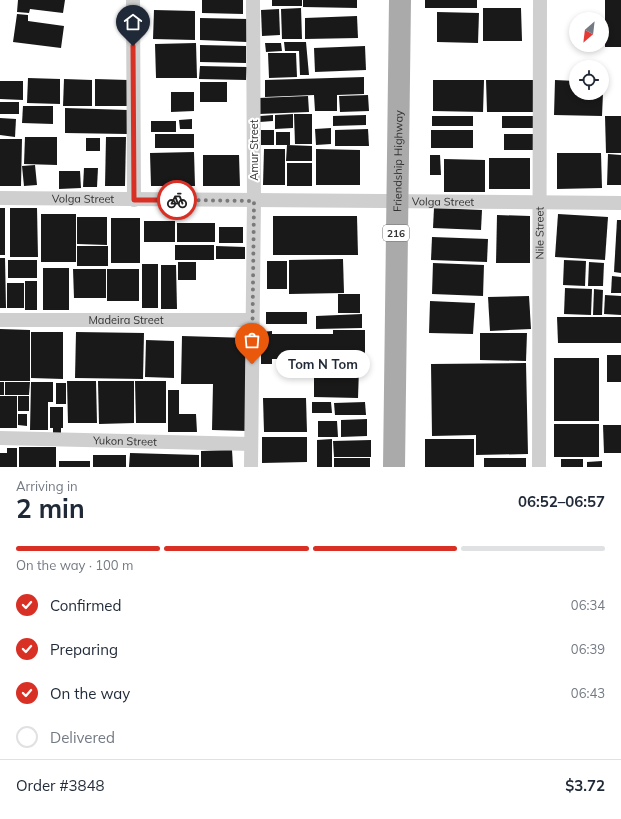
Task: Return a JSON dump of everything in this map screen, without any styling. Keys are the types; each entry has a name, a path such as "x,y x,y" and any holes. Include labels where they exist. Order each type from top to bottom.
{"main road":[{"name":"Friendship Highway","path":"394,467 400,0"}],"street":[{"path":"133,0 134,200"},
{"name":"Amur Street","path":"251,467 254,201 253,0"},
{"name":"Nile Street","path":"540,0 540,467"},
{"name":"Volga Street","path":"0,198 540,204 621,203"},
{"name":"Madeira Street","path":"0,320 252,320"},
{"name":"Yukon Street","path":"0,438 251,444"}],"building":[{"path":"18,0 65,0 63,13 30,9 29,13 17,12"},
{"path":"202,0 243,0 243,14 202,13"},
{"path":"272,0 302,0 302,6 272,6"},
{"path":"303,0 357,0 357,8 303,7"},
{"path":"425,0 477,0 477,8 425,8"},
{"path":"605,0 621,0 621,47 609,47 609,12 605,12"},
{"path":"301,8 302,39 282,39 281,9"},
{"path":"483,8 521,8 522,41 483,41"},
{"path":"279,9 280,35 262,36 261,10"},
{"path":"154,10 195,11 195,40 153,39"},
{"path":"437,12 479,13 478,43 437,42"},
{"path":"17,14 28,15 28,21 64,26 61,48 13,42"},
{"path":"357,16 358,38 305,39 305,18"},
{"path":"200,18 248,19 247,42 200,40"},
{"path":"284,42 306,42 309,75 300,75 299,51 285,51"},
{"path":"196,43 197,78 156,78 155,44"},
{"path":"265,43 281,43 282,51 266,52"},
{"path":"200,45 246,46 246,63 200,62"},
{"path":"365,46 366,70 315,72 314,48"},
{"path":"268,53 296,53 297,77 269,78"},
{"path":"200,66 247,67 246,80 199,79"},
{"path":"364,77 364,94 337,95 337,111 315,111 314,95 265,97 265,80"},
{"path":"28,78 60,79 60,104 27,103"},
{"path":"64,79 92,80 92,106 63,106"},
{"path":"95,79 128,80 128,106 95,106"},
{"path":"433,80 484,80 483,112 433,111"},
{"path":"486,80 534,80 535,112 487,112"},
{"path":"555,80 569,81 569,100 603,100 602,116 554,115"},
{"path":"0,81 23,81 23,100 0,99"},
{"path":"200,82 227,82 227,102 200,102"},
{"path":"171,92 194,92 194,111 171,112"},
{"path":"368,95 369,111 340,112 339,96"},
{"path":"308,96 309,112 259,114 258,98"},
{"path":"0,102 19,102 19,114 0,114"},
{"path":"23,106 53,106 53,124 22,123"},
{"path":"65,108 128,110 127,134 65,133"},
{"path":"293,114 293,128 275,129 275,115"},
{"path":"294,114 312,114 312,144 295,144"},
{"path":"273,115 273,121 260,122 260,116"},
{"path":"366,115 366,125 333,126 333,116"},
{"path":"432,116 473,116 473,126 432,126"},
{"path":"502,116 534,116 534,128 502,128"},
{"path":"605,116 621,116 621,153 606,153"},
{"path":"0,118 16,119 15,137 0,135"},
{"path":"192,119 192,129 180,129 179,120"},
{"path":"151,121 176,121 176,132 151,132"},
{"path":"331,128 331,144 316,145 315,129"},
{"path":"368,129 369,146 335,146 335,130"},
{"path":"261,130 274,130 274,145 261,145"},
{"path":"431,130 473,130 473,148 431,148"},
{"path":"276,132 290,132 290,145 276,145"},
{"path":"155,134 194,134 194,148 155,148"},
{"path":"504,134 535,134 535,150 504,150"},
{"path":"25,137 57,137 57,165 24,164"},
{"path":"106,137 126,137 125,186 105,186"},
{"path":"86,138 100,138 100,151 86,151"},
{"path":"0,139 22,139 21,186 0,186"},
{"path":"287,145 312,146 312,161 286,161"},
{"path":"264,149 285,149 285,185 263,185"},
{"path":"316,149 360,150 360,185 316,185"},
{"path":"194,152 195,186 151,186 150,153"},
{"path":"557,153 601,153 602,188 557,189"},
{"path":"608,154 621,155 621,185 607,185"},
{"path":"203,155 239,155 240,186 203,186"},
{"path":"430,155 440,155 441,175 430,175"},
{"path":"489,158 530,158 530,189 489,189"},
{"path":"444,159 485,160 485,192 444,192"},
{"path":"287,163 312,163 312,186 287,186"},
{"path":"35,165 37,185 24,186 22,166"},
{"path":"84,168 98,168 97,187 83,187"},
{"path":"59,171 80,171 81,188 59,189"},
{"path":"0,208 5,208 5,255 0,255"},
{"path":"10,208 37,208 38,257 10,257"},
{"path":"434,208 482,210 481,230 433,228"},
{"path":"41,214 76,214 76,262 41,262"},
{"path":"558,214 608,217 605,260 555,257"},
{"path":"497,215 530,216 530,263 496,263"},
{"path":"273,216 357,216 358,255 273,255"},
{"path":"77,217 107,217 107,245 77,244"},
{"path":"111,218 140,218 140,263 111,263"},
{"path":"617,220 621,220 621,273 614,272"},
{"path":"144,221 175,221 175,242 144,242"},
{"path":"177,223 215,223 215,242 177,242"},
{"path":"219,227 243,227 243,243 219,243"},
{"path":"432,237 488,239 487,262 431,260"},
{"path":"175,245 214,245 214,260 175,260"},
{"path":"77,246 108,246 108,266 77,266"},
{"path":"216,246 245,247 245,259 216,259"},
{"path":"0,258 5,258 6,308 0,308"},
{"path":"343,259 344,293 289,294 289,260"},
{"path":"8,260 37,260 37,278 8,278"},
{"path":"564,260 586,261 585,286 563,285"},
{"path":"267,261 287,261 287,289 267,289"},
{"path":"178,262 196,262 196,280 178,280"},
{"path":"589,262 604,263 603,286 588,286"},
{"path":"433,263 484,265 483,296 432,294"},
{"path":"142,264 158,264 158,308 142,308"},
{"path":"161,265 176,265 177,309 161,309"},
{"path":"43,268 69,268 69,310 43,310"},
{"path":"73,269 106,269 106,298 74,298"},
{"path":"107,269 139,269 139,301 107,301"},
{"path":"612,276 621,277 621,293 611,293"},
{"path":"25,281 37,281 37,310 25,310"},
{"path":"7,283 24,283 24,308 7,308"},
{"path":"565,288 592,289 591,315 564,314"},
{"path":"594,289 603,290 602,315 593,315"},
{"path":"338,294 360,294 360,313 338,313"},
{"path":"605,295 621,296 621,315 604,314"},
{"path":"529,296 531,329 490,331 488,297"},
{"path":"430,301 475,303 473,334 429,333"},
{"path":"266,312 307,312 307,324 266,324"},
{"path":"362,314 362,328 316,329 316,316"},
{"path":"557,317 621,317 621,343 558,343"},
{"path":"0,329 30,330 30,381 0,381"},
{"path":"333,330 365,330 365,362 350,362 350,359 272,359 272,364 261,364 261,332 272,331 272,334 333,334"},
{"path":"31,332 63,332 63,379 31,378"},
{"path":"76,332 144,333 143,379 75,378"},
{"path":"480,333 527,333 526,361 480,360"},
{"path":"182,336 249,338 248,431 212,430 213,384 181,384"},
{"path":"146,340 174,341 174,378 145,377"},
{"path":"607,355 621,355 621,382 607,382"},
{"path":"554,358 599,358 599,421 554,421"},
{"path":"526,363 528,454 476,455 476,435 432,436 431,364"},
{"path":"314,368 359,369 358,398 314,397"},
{"path":"67,381 96,381 97,423 68,423"},
{"path":"98,381 134,381 134,423 99,424"},
{"path":"135,381 166,381 166,423 136,423"},
{"path":"0,382 4,382 4,395 0,395"},
{"path":"5,382 30,382 29,395 5,395"},
{"path":"31,382 53,382 53,402 48,402 48,430 30,430"},
{"path":"56,383 66,383 66,404 56,404"},
{"path":"168,390 179,390 179,414 196,414 197,432 168,432"},
{"path":"0,396 17,396 17,428 0,428"},
{"path":"18,396 29,396 29,411 18,411"},
{"path":"263,398 306,398 307,432 264,432"},
{"path":"312,402 331,402 332,413 312,413"},
{"path":"365,402 366,415 335,415 334,403"},
{"path":"50,407 63,407 63,428 61,428 61,433 53,433 53,428 50,428"},
{"path":"18,414 27,414 27,426 18,425"},
{"path":"367,419 367,436 341,437 341,420"},
{"path":"318,421 337,421 338,437 318,437"},
{"path":"554,424 599,424 599,457 554,457"},
{"path":"603,425 621,425 621,453 604,453"},
{"path":"262,437 307,437 307,462 262,463"},
{"path":"332,439 332,467 317,467 317,440"},
{"path":"425,439 474,439 474,467 425,467"},
{"path":"371,440 371,457 334,457 333,441"},
{"path":"19,447 56,447 56,467 19,467"},
{"path":"7,448 17,448 17,467 0,467 0,453 7,453"},
{"path":"232,450 233,467 201,467 201,451"},
{"path":"130,453 199,455 199,467 129,467"},
{"path":"93,455 126,455 126,467 93,467"},
{"path":"334,458 370,458 370,467 334,467"},
{"path":"484,458 526,458 526,467 484,467"},
{"path":"561,459 583,459 583,467 561,467"},
{"path":"59,461 90,461 90,467 59,467"},
{"path":"602,461 602,467 587,467 587,462"}],"way so far":[{"path":"177,200 254,201 252,364"}],"place":[{"name":"Tom N Tom","path":"252,364"}],"route":[{"path":"133,46 134,200 177,200"}]}
